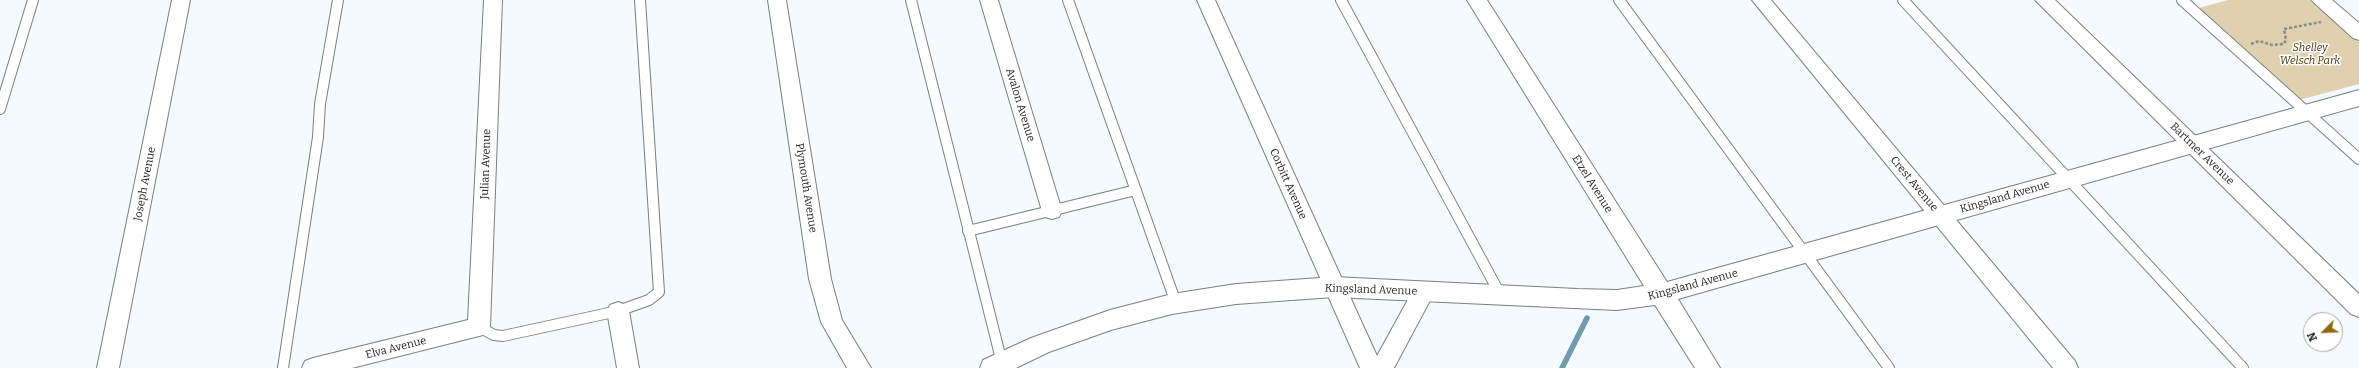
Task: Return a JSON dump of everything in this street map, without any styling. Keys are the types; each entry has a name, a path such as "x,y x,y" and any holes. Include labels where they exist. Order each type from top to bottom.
{"street":[{"name":"Joseph Avenue","path":"108,368 181,0"},
{"name":"Julian Avenue","path":"479,327 493,0"},
{"name":"Plymouth Avenue","path":"777,0 820,280 832,322 850,356 860,368"},
{"name":"Avalon Avenue","path":"989,0 1052,211"},
{"name":"Corbitt Avenue","path":"1206,0 1371,368"},
{"name":"Etzel Avenue","path":"1477,0 1708,368"},
{"name":"Crest Avenue","path":"1761,0 2067,368"},
{"name":"Bartmer Avenue","path":"2044,0 2359,308"},
{"path":"2320,0 2359,32"},
{"name":"Kingsland Avenue","path":"997,366 1040,345 1110,320 1176,303 1236,294 1334,287 1617,300 1661,294 2359,98"},
{"path":"1382,368 1424,291"},
{"path":"618,311 628,368"},
{"name":"Elva Avenue","path":"313,368 376,361 479,327"}],"lane":[{"path":"0,108 33,0"},
{"path":"283,368 318,137 320,104 338,0"},
{"path":"479,327 494,335 503,336 618,311 649,300 659,292 640,0"},
{"path":"911,0 968,231 997,366"},
{"path":"1068,0 1176,303"},
{"path":"1341,0 1500,294"},
{"path":"1619,0 1889,368"},
{"path":"1903,0 2243,368"},
{"path":"2182,0 2359,160"},
{"path":"968,231 1136,190"}],"path":[{"path":"2236,49 2259,41 2272,45 2284,44 2286,40 2284,29 2323,21"}],"green space":[{"name":"Shelley Welsch Park","path":"2228,0 2309,0 2359,42 2359,84 2299,100 2195,9"}],"waterway":[{"path":"1562,368 1587,318"}]}
